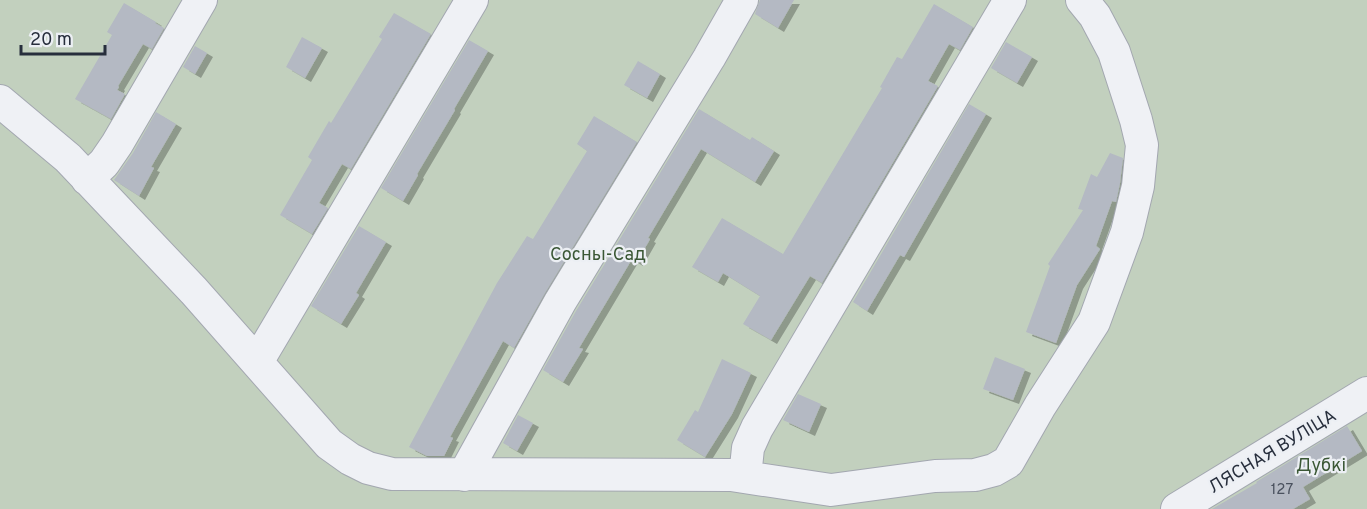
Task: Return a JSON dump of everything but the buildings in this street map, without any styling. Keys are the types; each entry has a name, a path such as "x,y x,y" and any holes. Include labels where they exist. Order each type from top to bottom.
{"street":[{"path":"87,179 104,163 117,144 201,0"},
{"path":"257,362 472,0"},
{"path":"464,475 560,302 742,0"},
{"path":"746,477 748,448 757,428 1010,0"},
{"path":"0,101 68,158 194,291 328,444 368,468 392,474 731,475 831,490 935,476 975,475 994,470 1008,462 1040,406 1094,322 1127,232 1138,186 1142,145 1114,52 1095,16 1082,0"},
{"name":"ЛЯСНАЯ ВУЛІЦА","path":"1177,509 1367,393"}],"green space":[{"name":"Сосны-Сад","path":"0,0 1367,0 1367,509 0,509"}],"park label":[{"name":"Дубкі","path":"1321,465"}]}
